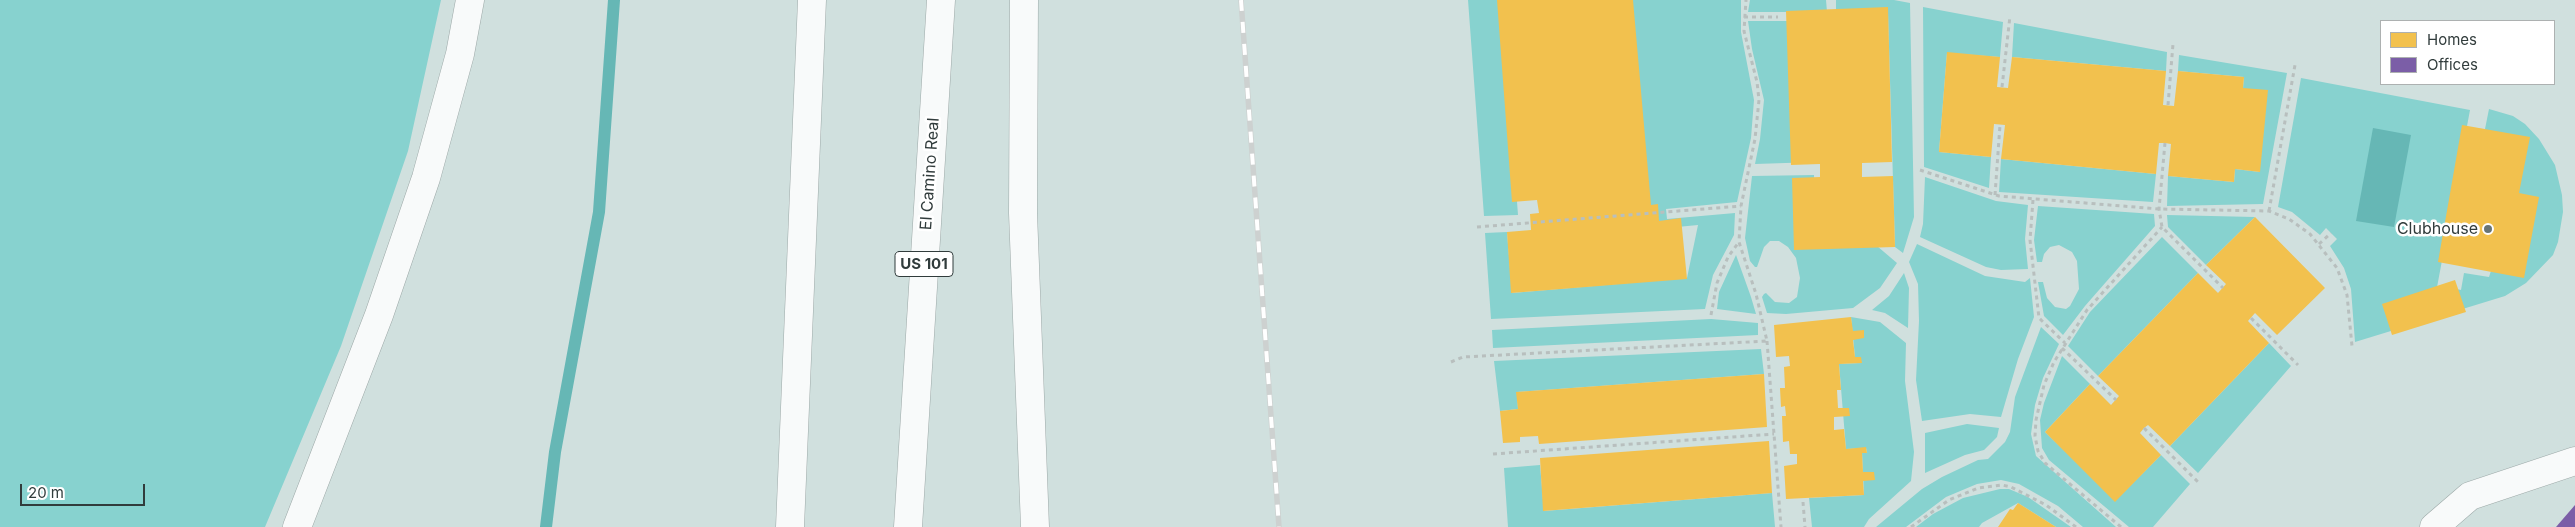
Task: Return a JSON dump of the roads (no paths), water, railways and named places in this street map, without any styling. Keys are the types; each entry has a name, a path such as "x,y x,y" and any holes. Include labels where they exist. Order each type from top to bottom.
{"main road":[{"path":"297,527 379,314 423,187 460,54 470,0"},
{"path":"790,527 812,0"},
{"name":"El Camino Real","path":"908,527 941,0"},
{"path":"1024,0 1023,213 1035,527"},
{"path":"2434,527 2470,496 2575,461"}],"waterway":[{"path":"546,527 555,452 599,212 614,0"}],"railway":[{"path":"1241,0 1279,527"}],"place":[{"name":"Clubhouse","path":"2488,229"}]}
